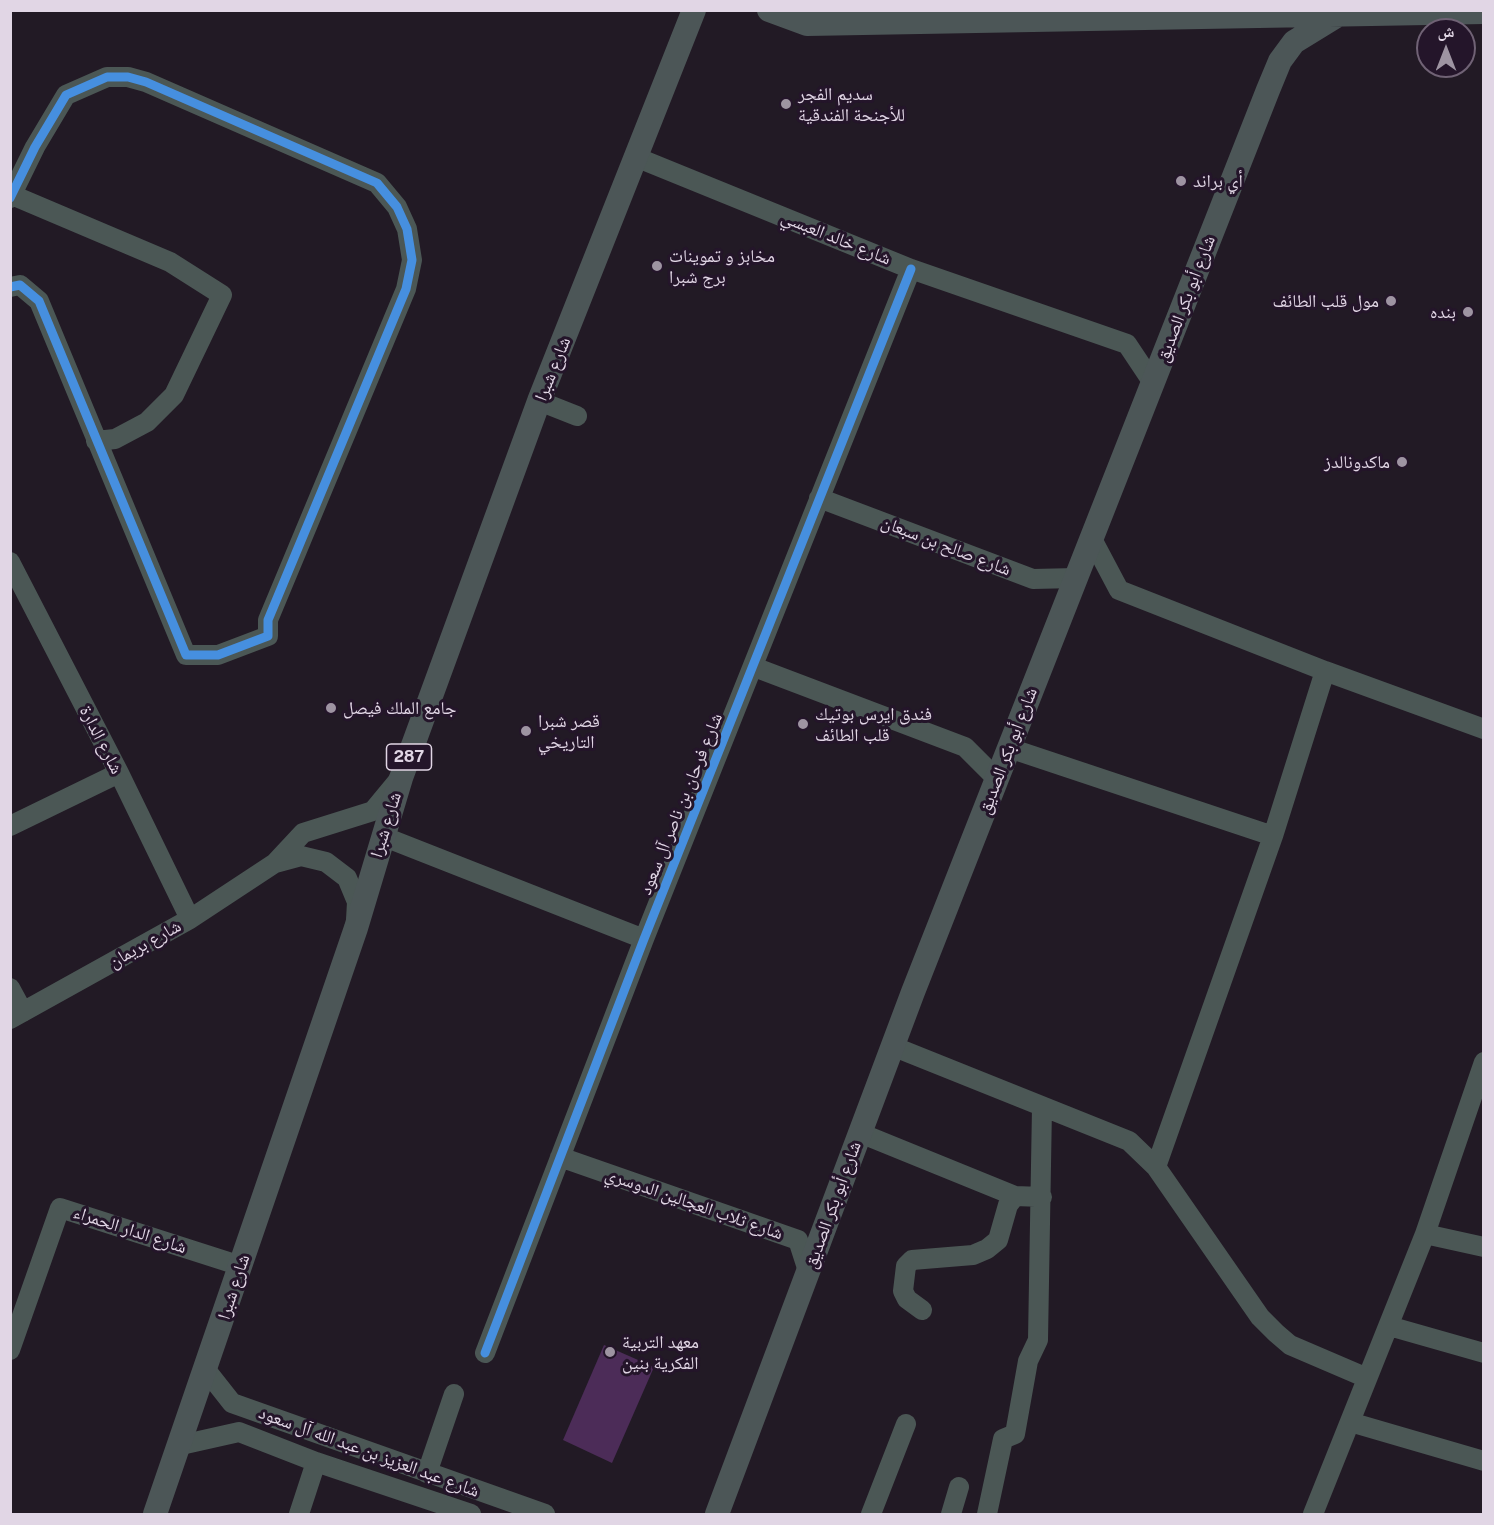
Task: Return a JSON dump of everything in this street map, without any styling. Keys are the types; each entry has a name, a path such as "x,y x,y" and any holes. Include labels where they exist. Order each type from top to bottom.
{"main road":[{"name":"شارع شبرا","path":"155,1515 181,1445 356,928 401,778 539,401 638,158 694,10"},
{"path":"769,10 807,24 1484,12"},
{"name":"شارع أبو بكر الصديق","path":"717,1515 892,1046 1280,61 1294,42 1338,15"}],"street":[{"path":"10,287 20,285 39,301 96,441 186,655 218,655 268,636 268,620 406,289 412,260 407,229 397,207 377,183 146,82 128,77 107,77 66,95 35,147 11,197 170,262 222,295 174,395 147,422 115,439 96,441"},
{"name":"شارع خالد العبسي","path":"638,158 785,223 1127,344 1153,383"},
{"name":"شارع فرحان بن ناصر آل سعود","path":"485,1353 644,939 911,269"},
{"path":"539,401 577,416"},
{"name":"شارع صالح بن سبعان","path":"819,498 1033,579 1076,578"},
{"path":"1092,538 1119,590 1325,671 1484,729"},
{"name":"شارع الدارة","path":"10,562 15,584 119,773 190,920"},
{"path":"754,667 965,747 998,780"},
{"path":"1156,1167 1273,836 1325,671"},
{"path":"1009,748 1273,836"},
{"path":"12,820 119,773"},
{"path":"275,863 303,833 374,811 401,778"},
{"path":"382,836 644,939"},
{"path":"275,863 301,856 326,862 347,878 357,902 356,928"},
{"name":"شارع بريمان","path":"17,1015 190,920 275,863"},
{"path":"10,988 17,1015"},
{"path":"892,1046 1129,1141 1156,1167 1260,1317 1276,1333 1290,1345 1367,1378"},
{"path":"1313,1515 1425,1234 1484,1062"},
{"path":"987,1515 1003,1439 1015,1434 1028,1361 1038,1340 1042,1107"},
{"path":"860,1133 1015,1196 1042,1197"},
{"name":"شارع ثلاب العجالين الدوسري","path":"560,1157 798,1240 808,1271"},
{"path":"922,1310 907,1299 903,1291 906,1266 912,1260 973,1255 987,1250 998,1240 1008,1205 1015,1196"},
{"name":"شارع الدار الحمراء","path":"10,1350 60,1208 241,1266"},
{"path":"1425,1234 1484,1247"},
{"path":"1389,1326 1484,1353"},
{"name":"شارع عبد العزيز بن عبد الله آل سعود","path":"206,1370 232,1403 545,1515"},
{"path":"427,1473 454,1394"},
{"path":"1350,1422 1484,1461"},
{"path":"871,1515 906,1424"},
{"name":"شارع عبد العزيز بن عبد الله آل سعود","path":"181,1445 239,1432 316,1462 471,1515"},
{"path":"299,1515 316,1462"},
{"path":"951,1515 959,1487"}],"shaded area":[{"path":"604,1345 654,1367 612,1463 563,1440"}],"cycle path":[{"path":"10,198 35,147 66,95 107,77 128,77 146,82 377,183 397,207 407,229 412,260 406,289 268,620 268,636 218,655 186,655 39,301 20,285 10,287"},
{"path":"485,1353 644,939 911,269"}],"place":[{"name":"سديم الفجر للأجنحة الفندقية","path":"786,104"},
{"name":"أي براند","path":"1181,181"},
{"name":"مخابز و تموينات برج شبرا","path":"657,266"},
{"name":"مول قلب الطائف","path":"1391,301"},
{"name":"بنده","path":"1468,312"},
{"name":"ماكدونالدز","path":"1402,462"},
{"name":"جامع الملك فيصل","path":"331,708"},
{"name":"فندق ايرس بوتيك قلب الطائف","path":"803,724"},
{"name":"قصر شبرا التاريخي","path":"526,731"},
{"name":"معهد التربية الفكرية بنين","path":"610,1352"}]}
